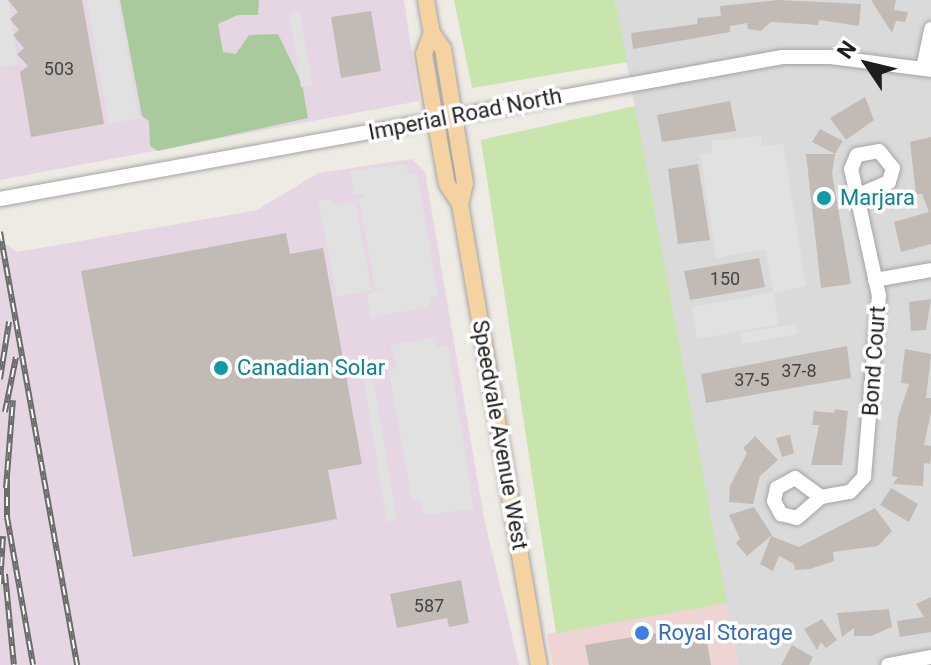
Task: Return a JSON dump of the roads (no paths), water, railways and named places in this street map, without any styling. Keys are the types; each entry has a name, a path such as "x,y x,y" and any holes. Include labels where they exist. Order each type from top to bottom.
{"main road":[{"name":"Speedvale Avenue West","path":"426,0 432,33 443,49 455,117 465,183 460,204 539,665"},
{"name":"Speedvale Avenue West","path":"432,33 424,54 447,184 460,204"}],"street":[{"path":"927,69 931,29"},
{"name":"Imperial Road North","path":"0,199 782,57 830,57 927,69"},
{"name":"Bond Court","path":"821,497 852,491 864,477 879,326 875,280 859,195"},
{"path":"875,280 931,270"},
{"path":"888,665 931,657"}],"railway":[{"path":"0,232 77,665"},
{"path":"0,379 9,322"},
{"path":"5,412 16,357"},
{"path":"6,488 13,400"},
{"path":"7,479 7,517 33,665"},
{"path":"0,584 3,536"},
{"path":"5,574 14,665"}],"place":[{"name":"Marjara","path":"824,198"},
{"name":"Canadian Solar","path":"221,368"},
{"name":"Royal Storage","path":"642,633"}]}
